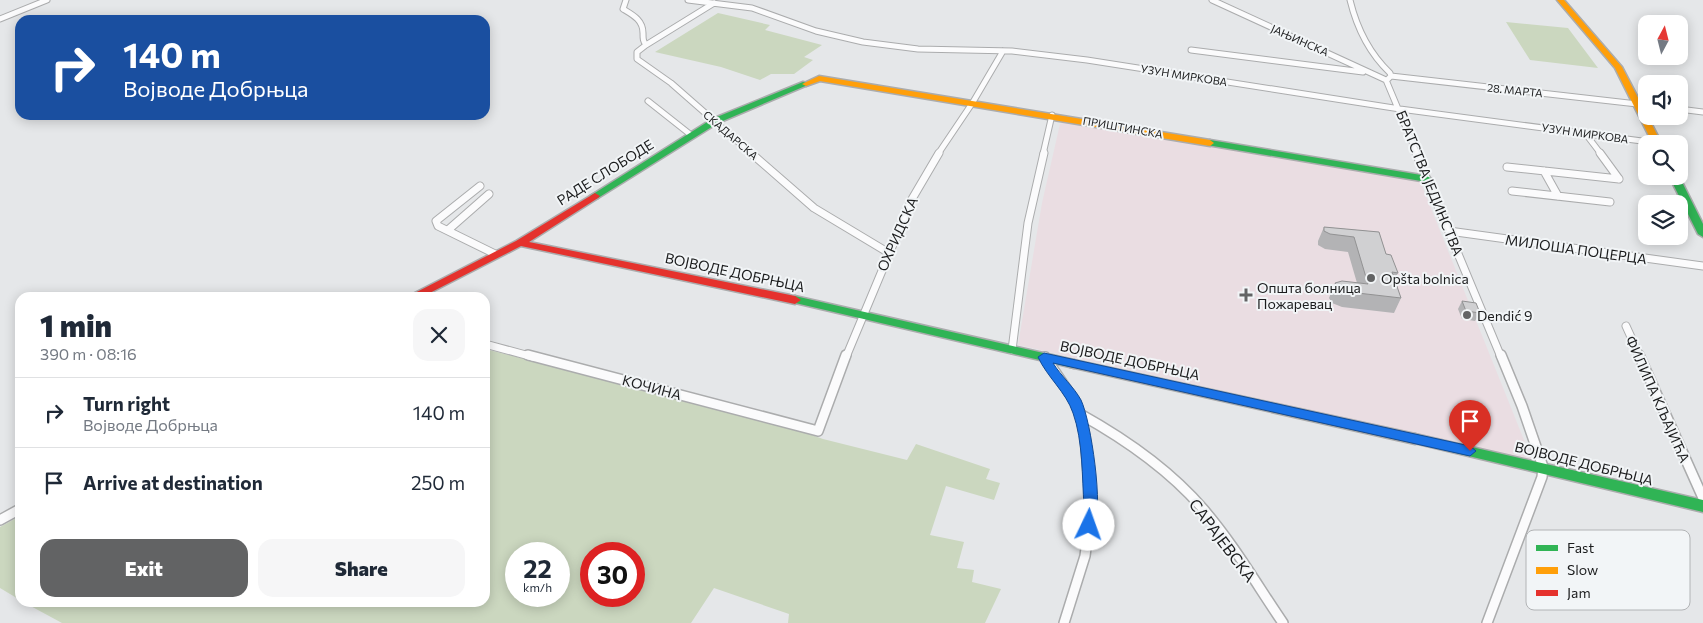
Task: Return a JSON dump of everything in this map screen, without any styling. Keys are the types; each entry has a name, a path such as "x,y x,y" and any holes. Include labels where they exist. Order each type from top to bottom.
{"street":[{"path":"0,18 47,0"},
{"name":"СКАДАРСКА","path":"626,0 623,9 642,23 644,29 643,41 646,45 636,54 637,59 671,83 814,208 889,253"},
{"name":"УЗУН МИРКОВА","path":"688,0 752,8 816,31 863,42 918,49 1003,51 1087,60 1400,109 1638,141"},
{"name":"ЈАЊИНСКА","path":"1212,0 1369,71 1389,78"},
{"name":"БРАТСТВА ЈЕДИНСТВА","path":"1350,0 1356,26 1389,78 1427,178 1518,398 1543,468"},
{"path":"1560,0 1618,67 1638,97"},
{"path":"646,45 714,3"},
{"path":"1192,50 1369,71"},
{"name":"ОХРИДСКА","path":"818,430 862,314 912,199 949,135 973,102 1003,51"},
{"name":"РАДЕ СЛОБОДЕ","path":"422,292 520,242 715,121 820,78"},
{"name":"ПРИШТИНСКА","path":"820,78 1427,178"},
{"name":"28. МАРТА","path":"1389,78 1638,103"},
{"path":"648,101 691,135"},
{"path":"1688,110 1703,112"},
{"path":"1012,350 1028,223 1052,115"},
{"path":"1507,167 1620,179 1586,134"},
{"path":"1544,171 1558,196"},
{"path":"1678,185 1703,234"},
{"path":"480,186 436,221 438,226 495,254"},
{"path":"1512,191 1610,202"},
{"path":"448,230 489,194"},
{"name":"МИЛОША ПОЦЕРЦА","path":"1449,231 1703,266"},
{"name":"ВОЈВОДЕ ДОБРЊЦА","path":"520,242 862,314 1012,350 1543,468 1703,506"},
{"name":"ФИЛИПА КЉАЈИЋА","path":"1626,326 1703,498"},
{"name":"КОЧИНА","path":"490,345 818,430"},
{"path":"1044,357 1074,400 1080,414 1091,509 1085,556 1064,623"},
{"name":"САРАЈЕВСКА","path":"1080,414 1102,426 1175,482 1204,510 1283,623"},
{"path":"1487,623 1542,477 1543,468"},
{"path":"0,520 15,512"}],"shaded area":[{"name":"Општа болница Пожаревац","path":"1066,122 1420,181 1532,460 1018,345 1042,203 1060,124"}],"green space":[{"path":"718,13 770,25 765,30 822,45 804,57 813,60 794,74 771,74 760,80 721,67 655,52"},
{"path":"1506,22 1568,28 1598,68 1530,60"},
{"path":"490,350 772,421 823,439 907,460 916,444 990,469 986,479 1000,483 994,500 946,486 930,535 964,542 957,568 974,570 972,582 1001,589 985,623 788,623 789,614 714,588 691,623 62,623 32,607 490,607"},
{"path":"15,519 15,597 0,588 0,527"}],"building":[{"path":"1324,227 1379,232 1386,254 1391,255 1398,273 1392,272 1401,298 1349,292 1338,288 1335,283 1342,281 1368,284 1354,237 1330,234 1324,231"},
{"path":"1462,301 1476,303 1480,313 1466,311"}],"traffic: fast":[{"path":"595,196 715,121 806,84"},
{"path":"1210,143 1427,179"},
{"path":"1678,185 1703,234"},
{"path":"795,300 1074,364"},
{"path":"1415,439 1703,506"}],"traffic: slow":[{"path":"1560,0 1618,67 1653,135"},
{"path":"806,84 819,78 1210,143"},
{"path":"1074,364 1415,439"}],"traffic: jam":[{"path":"422,292 520,243 595,196"},
{"path":"520,243 795,300"}],"place":[{"name":"Opšta bolnica","path":"1371,278"},
{"name":"Општа болница Пожаревац","path":"1246,295"},
{"name":"Dendić 9","path":"1467,315"}],"route":[{"path":"1089,525 1091,509 1080,414 1074,400 1044,357 1470,451"}]}
